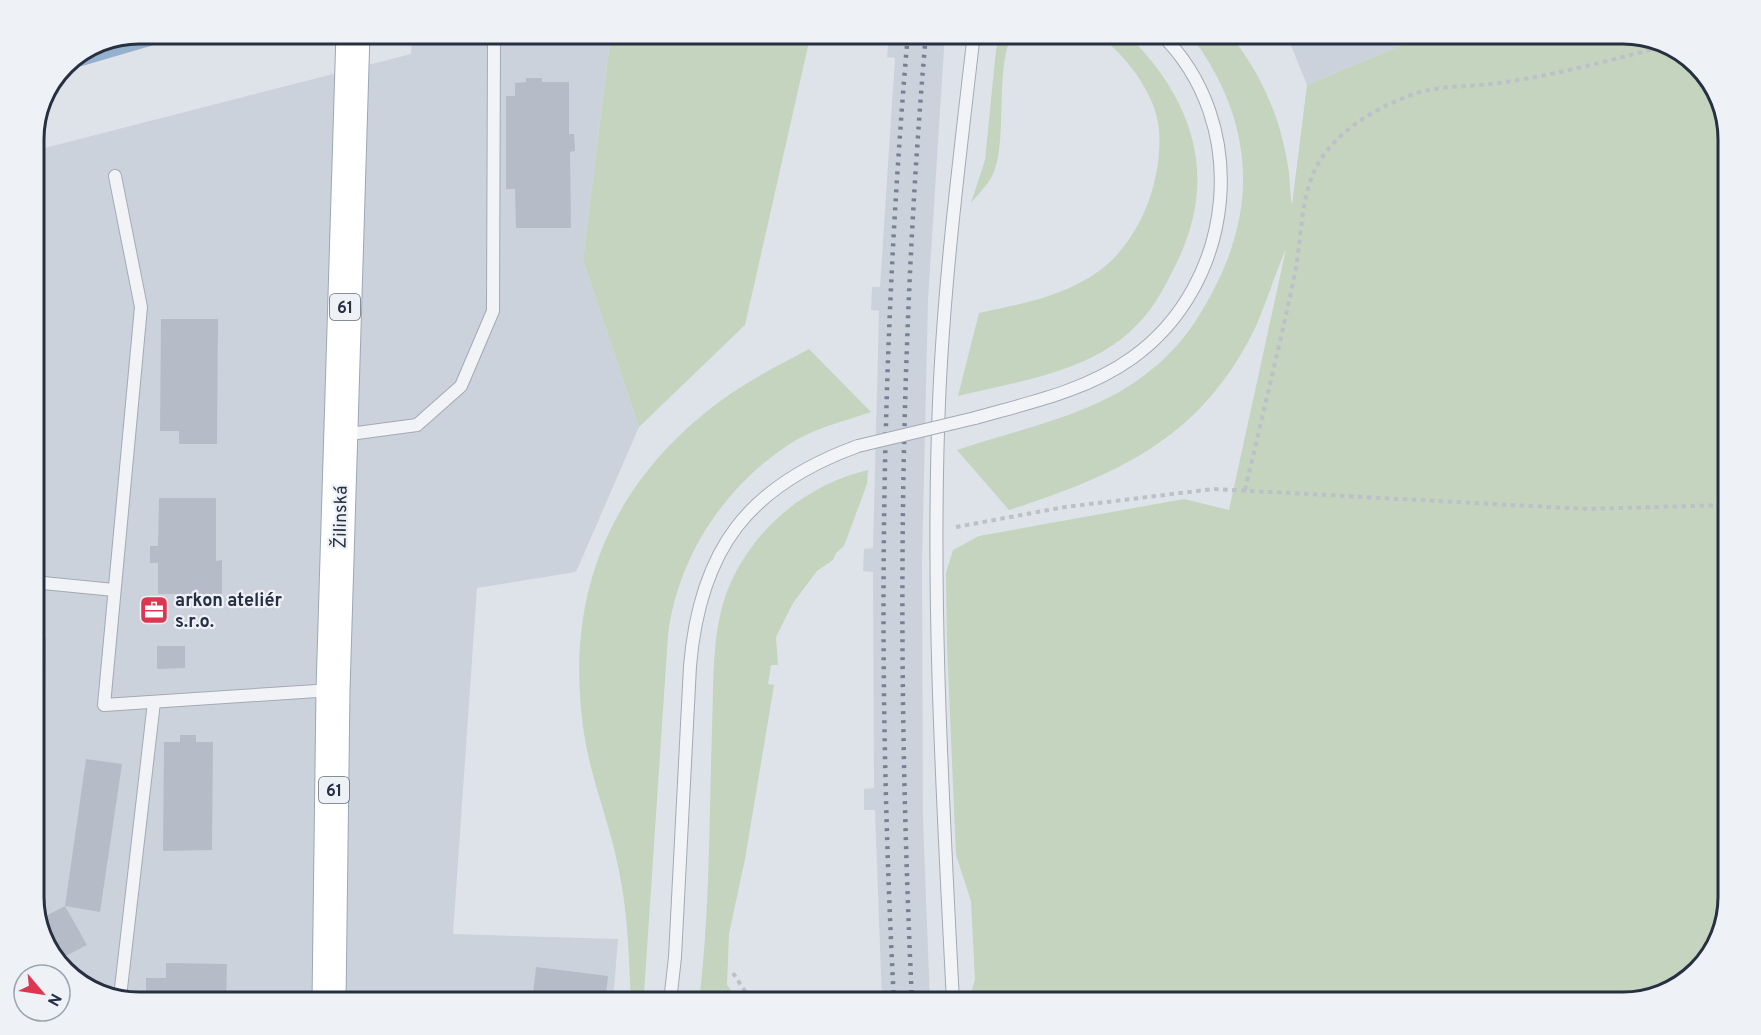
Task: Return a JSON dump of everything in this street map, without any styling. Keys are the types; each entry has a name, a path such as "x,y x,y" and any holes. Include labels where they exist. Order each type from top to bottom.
{"main road":[{"name":"Žilinská","path":"329,992 333,690 353,44"}],"lane":[{"path":"341,435 417,425 461,387 493,311 494,44"},
{"path":"953,992 937,645 937,530 942,345 973,44"},
{"path":"671,992 675,957 690,666 696,618 709,572 722,546 762,499 791,477 816,463 858,446 975,418 1076,388 1108,374 1134,357 1175,316 1209,254 1222,195 1222,165 1215,130 1204,96 1188,67 1169,44"},
{"path":"115,177 141,307 104,705 333,690"},
{"path":"44,583 114,590"},
{"path":"121,990 154,702"}],"path":[{"path":"1245,490 1295,271 1308,192 1319,162 1336,142 1362,120 1388,104 1416,93 1499,83 1568,70 1653,49"},
{"path":"937,530 1184,490 1245,490 1587,509 1717,505"},
{"path":"733,973 745,992"}],"shaded area":[{"path":"411,44 610,44 583,260 639,427 576,572 477,588 453,934 618,939 614,992 126,991 91,979 70,963 56,944 47,921 44,903 44,148 411,54"},
{"path":"888,44 944,44 928,300 922,563 923,820 930,992 882,992 875,810 864,810 864,789 874,788 873,572 863,571 864,549 873,548 879,311 871,310 872,287 880,287 895,58 887,57"},
{"path":"1290,44 1405,44 1307,85"}],"green space":[{"path":"610,44 809,44 745,325 639,427 583,260"},
{"path":"997,44 1009,44 1004,62 998,157 992,176 971,203 985,160"},
{"path":"1109,44 1136,44 1152,61 1171,89 1185,117 1194,146 1197,176 1195,207 1187,239 1172,272 1144,318 1120,340 1102,352 1042,376 958,396 979,313 1041,298 1085,280 1114,258 1137,227 1146,208 1157,169 1159,130 1157,117 1146,89"},
{"path":"1197,44 1237,44 1261,82 1276,116 1286,153 1292,205 1307,85 1405,44 1635,44 1670,56 1690,71 1705,91 1714,114 1717,132 1718,897 1714,921 1705,944 1690,964 1670,979 1647,988 1623,992 971,992 975,980 971,901 956,855 947,645 946,573 953,550 979,536 1184,499 1229,510 1286,249 1256,326 1235,364 1211,397 1184,424 1154,446 1087,482 1009,510 957,450 1047,422 1113,396 1146,374 1170,353 1198,317 1229,255 1238,222 1243,190 1242,157 1236,125 1225,94 1210,63"},
{"path":"809,349 871,412 824,427 798,439 772,456 749,476 728,498 710,523 683,577 668,635 644,992 631,992 628,936 622,887 590,763 583,726 579,677 581,631 590,586 604,544 624,505 650,468 681,434 719,402"},
{"path":"868,470 867,484 844,546 836,553 833,560 817,571 793,603 776,637 778,665 771,665 768,684 774,685 745,859 729,934 727,985 732,992 700,992 707,900 714,658 723,605 739,567 767,529 803,498 845,477"}],"building":[{"path":"526,78 542,78 542,82 569,82 569,134 574,134 575,151 570,152 571,228 516,228 515,189 506,189 506,96 515,96 515,83 526,82"},
{"path":"161,319 218,319 217,444 179,444 179,431 160,431"},
{"path":"159,498 216,498 216,561 222,560 222,594 158,594 158,563 150,563 150,546 158,546"},
{"path":"44,638 46,638 44,768"},
{"path":"157,646 185,646 185,668 157,669"},
{"path":"180,735 196,735 196,742 213,742 212,850 163,851 164,742 180,742"},
{"path":"86,759 122,764 100,912 65,906"},
{"path":"65,906 87,945 65,956 56,944 46,916"},
{"path":"166,963 227,964 226,992 146,992 146,978 166,978"},
{"path":"536,967 608,976 606,992 533,992"}],"waterway":[{"path":"85,61 141,44"}],"railway":[{"path":"894,992 885,760 884,517 892,275 907,44"},
{"path":"912,992 904,759 903,517 910,275 925,44"}],"place":[{"name":"arkon ateliér s.r.o.","path":"154,610"}]}
